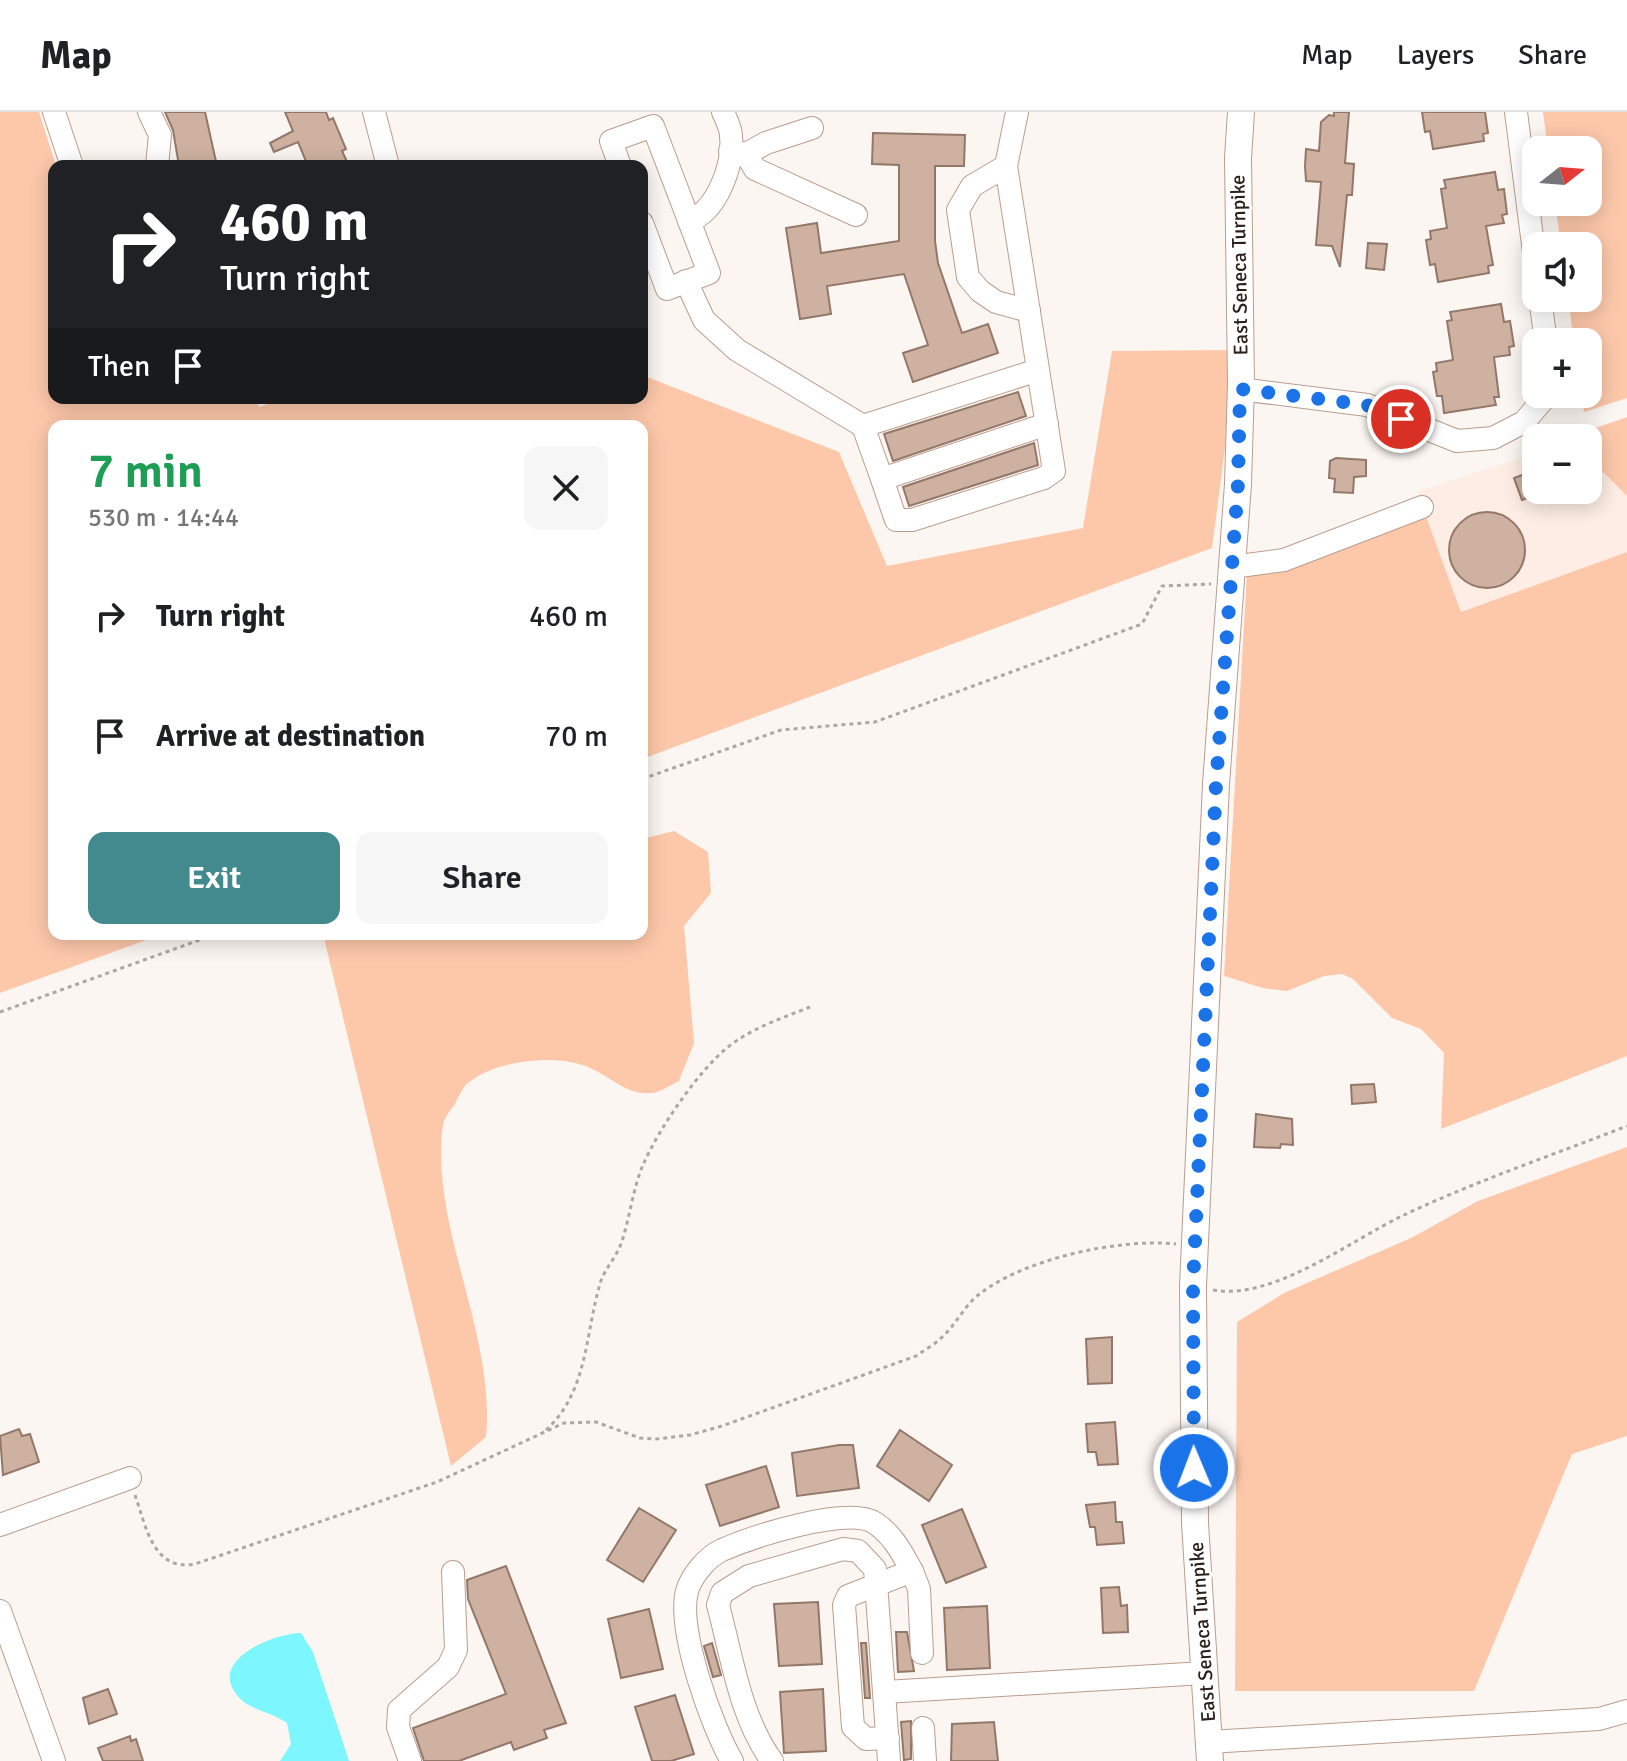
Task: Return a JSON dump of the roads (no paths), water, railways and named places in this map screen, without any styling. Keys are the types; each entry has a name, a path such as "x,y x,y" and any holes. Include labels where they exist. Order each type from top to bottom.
{"main road":[{"name":"East Seneca Turnpike","path":"1209,1752 1195,1523 1193,1286 1216,784 1240,389 1238,158 1241,112"}],"street":[{"path":"54,112 70,160"},
{"path":"149,112 160,135 158,160"},
{"path":"374,112 386,160"},
{"path":"723,112 738,152 755,169 856,215"},
{"path":"686,281 704,320 737,350 863,426 896,520 912,520 1044,478 1054,471 1006,166 1017,112"},
{"path":"1516,112 1531,232"},
{"path":"618,160 611,141 653,126 709,273 667,289 648,239"},
{"path":"689,221 701,217 738,152 812,128"},
{"path":"1006,166 972,186 958,210 968,277 980,291 996,302 1029,311"},
{"path":"863,426 1038,370"},
{"path":"1240,389 1367,405 1457,441 1493,438 1524,422 1539,408"},
{"path":"882,479 1047,424"},
{"path":"1231,576 1284,560 1422,507"},
{"path":"0,1525 130,1478"},
{"path":"732,1761 723,1746 695,1662 685,1613 692,1583 704,1563 721,1551 824,1519 849,1515 874,1522 897,1544 919,1589 922,1653"},
{"path":"770,1760 757,1740 740,1688 718,1605 722,1593 749,1576 843,1549 858,1551 875,1569 889,1761"},
{"path":"888,1738 866,1739 853,1727 844,1605 848,1596 878,1587 912,1571"},
{"path":"410,1761 398,1727 399,1710 448,1667 456,1650 453,1572"},
{"path":"692,1583 720,1599"},
{"path":"0,1611 54,1761"},
{"path":"885,1692 1204,1673"},
{"path":"1209,1752 1599,1719 1627,1711"},
{"path":"923,1728 925,1761"}],"water":[{"path":"301,1633 313,1652 349,1761 280,1761 291,1744 287,1723 247,1704 237,1695 230,1682 237,1660 248,1651 261,1643"}]}
